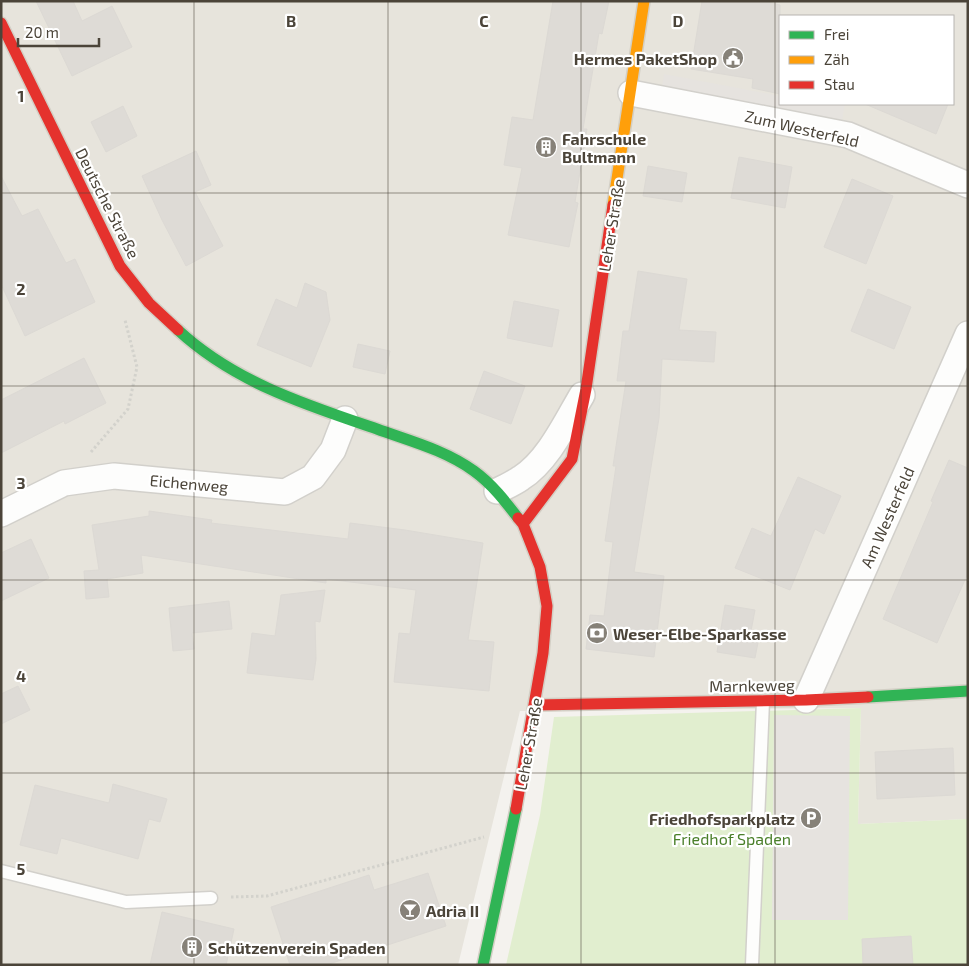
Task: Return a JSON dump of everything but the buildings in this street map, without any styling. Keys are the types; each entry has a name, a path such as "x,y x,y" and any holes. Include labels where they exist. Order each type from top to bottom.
{"street":[{"name":"Leher Straße","path":"523,524 572,459 586,389 644,1"},
{"name":"Deutsche Straße","path":"1,23 120,266 149,304 190,341 239,374 292,400 440,452 474,471 497,491"},
{"name":"Zum Westerfeld","path":"630,93 848,135 968,185"},
{"name":"Am Westerfeld","path":"806,700 968,334"},
{"name":"Leher Straße","path":"483,965 513,828 536,705 547,606 540,567 523,524 497,491 522,478 542,458 559,435 586,389"},
{"name":"Eichenweg","path":"1,514 64,483 114,476 285,492 313,477 333,450 345,419"},
{"name":"Marnkeweg","path":"536,705 806,700 968,691"}],"lane":[{"path":"752,965 762,701"},
{"path":"1,870 126,902 211,898"}],"path":[{"path":"64,483 128,409 137,367 124,314"},
{"path":"211,898 267,896 513,828"}],"shaded area":[{"path":"1,1 968,1 968,819 858,824 861,708 520,711 458,965 1,965"},
{"path":"664,74 779,96 779,105 845,105 841,125 661,92"},
{"name":"Friedhofsparkplatz","path":"774,715 850,716 848,920 772,920"}],"green space":[{"name":"Friedhof Spaden","path":"861,708 858,824 968,819 967,965 506,965 540,815 554,717"}],"traffic: fast":[{"path":"178,330 223,364 272,390 451,457 481,476 518,518"},
{"path":"868,697 968,691"},
{"path":"483,965 516,809"}],"traffic: slow":[{"path":"613,205 644,1"}],"traffic: jam":[{"path":"1,23 120,266 149,303 178,330"},
{"path":"523,524 572,459 586,389 613,205"},
{"path":"516,809 543,653 547,606 540,567 523,524 518,518"},
{"path":"536,705 806,700 868,697"}],"place":[{"name":"Hermes PaketShop","path":"733,58"},
{"name":"Fahrschule Bultmann","path":"546,147"},
{"name":"Weser-Elbe-Sparkasse","path":"597,633"},
{"name":"Friedhofsparkplatz","path":"811,818"},
{"name":"Adria II","path":"410,910"},
{"name":"Schützenverein Spaden","path":"192,947"}]}
